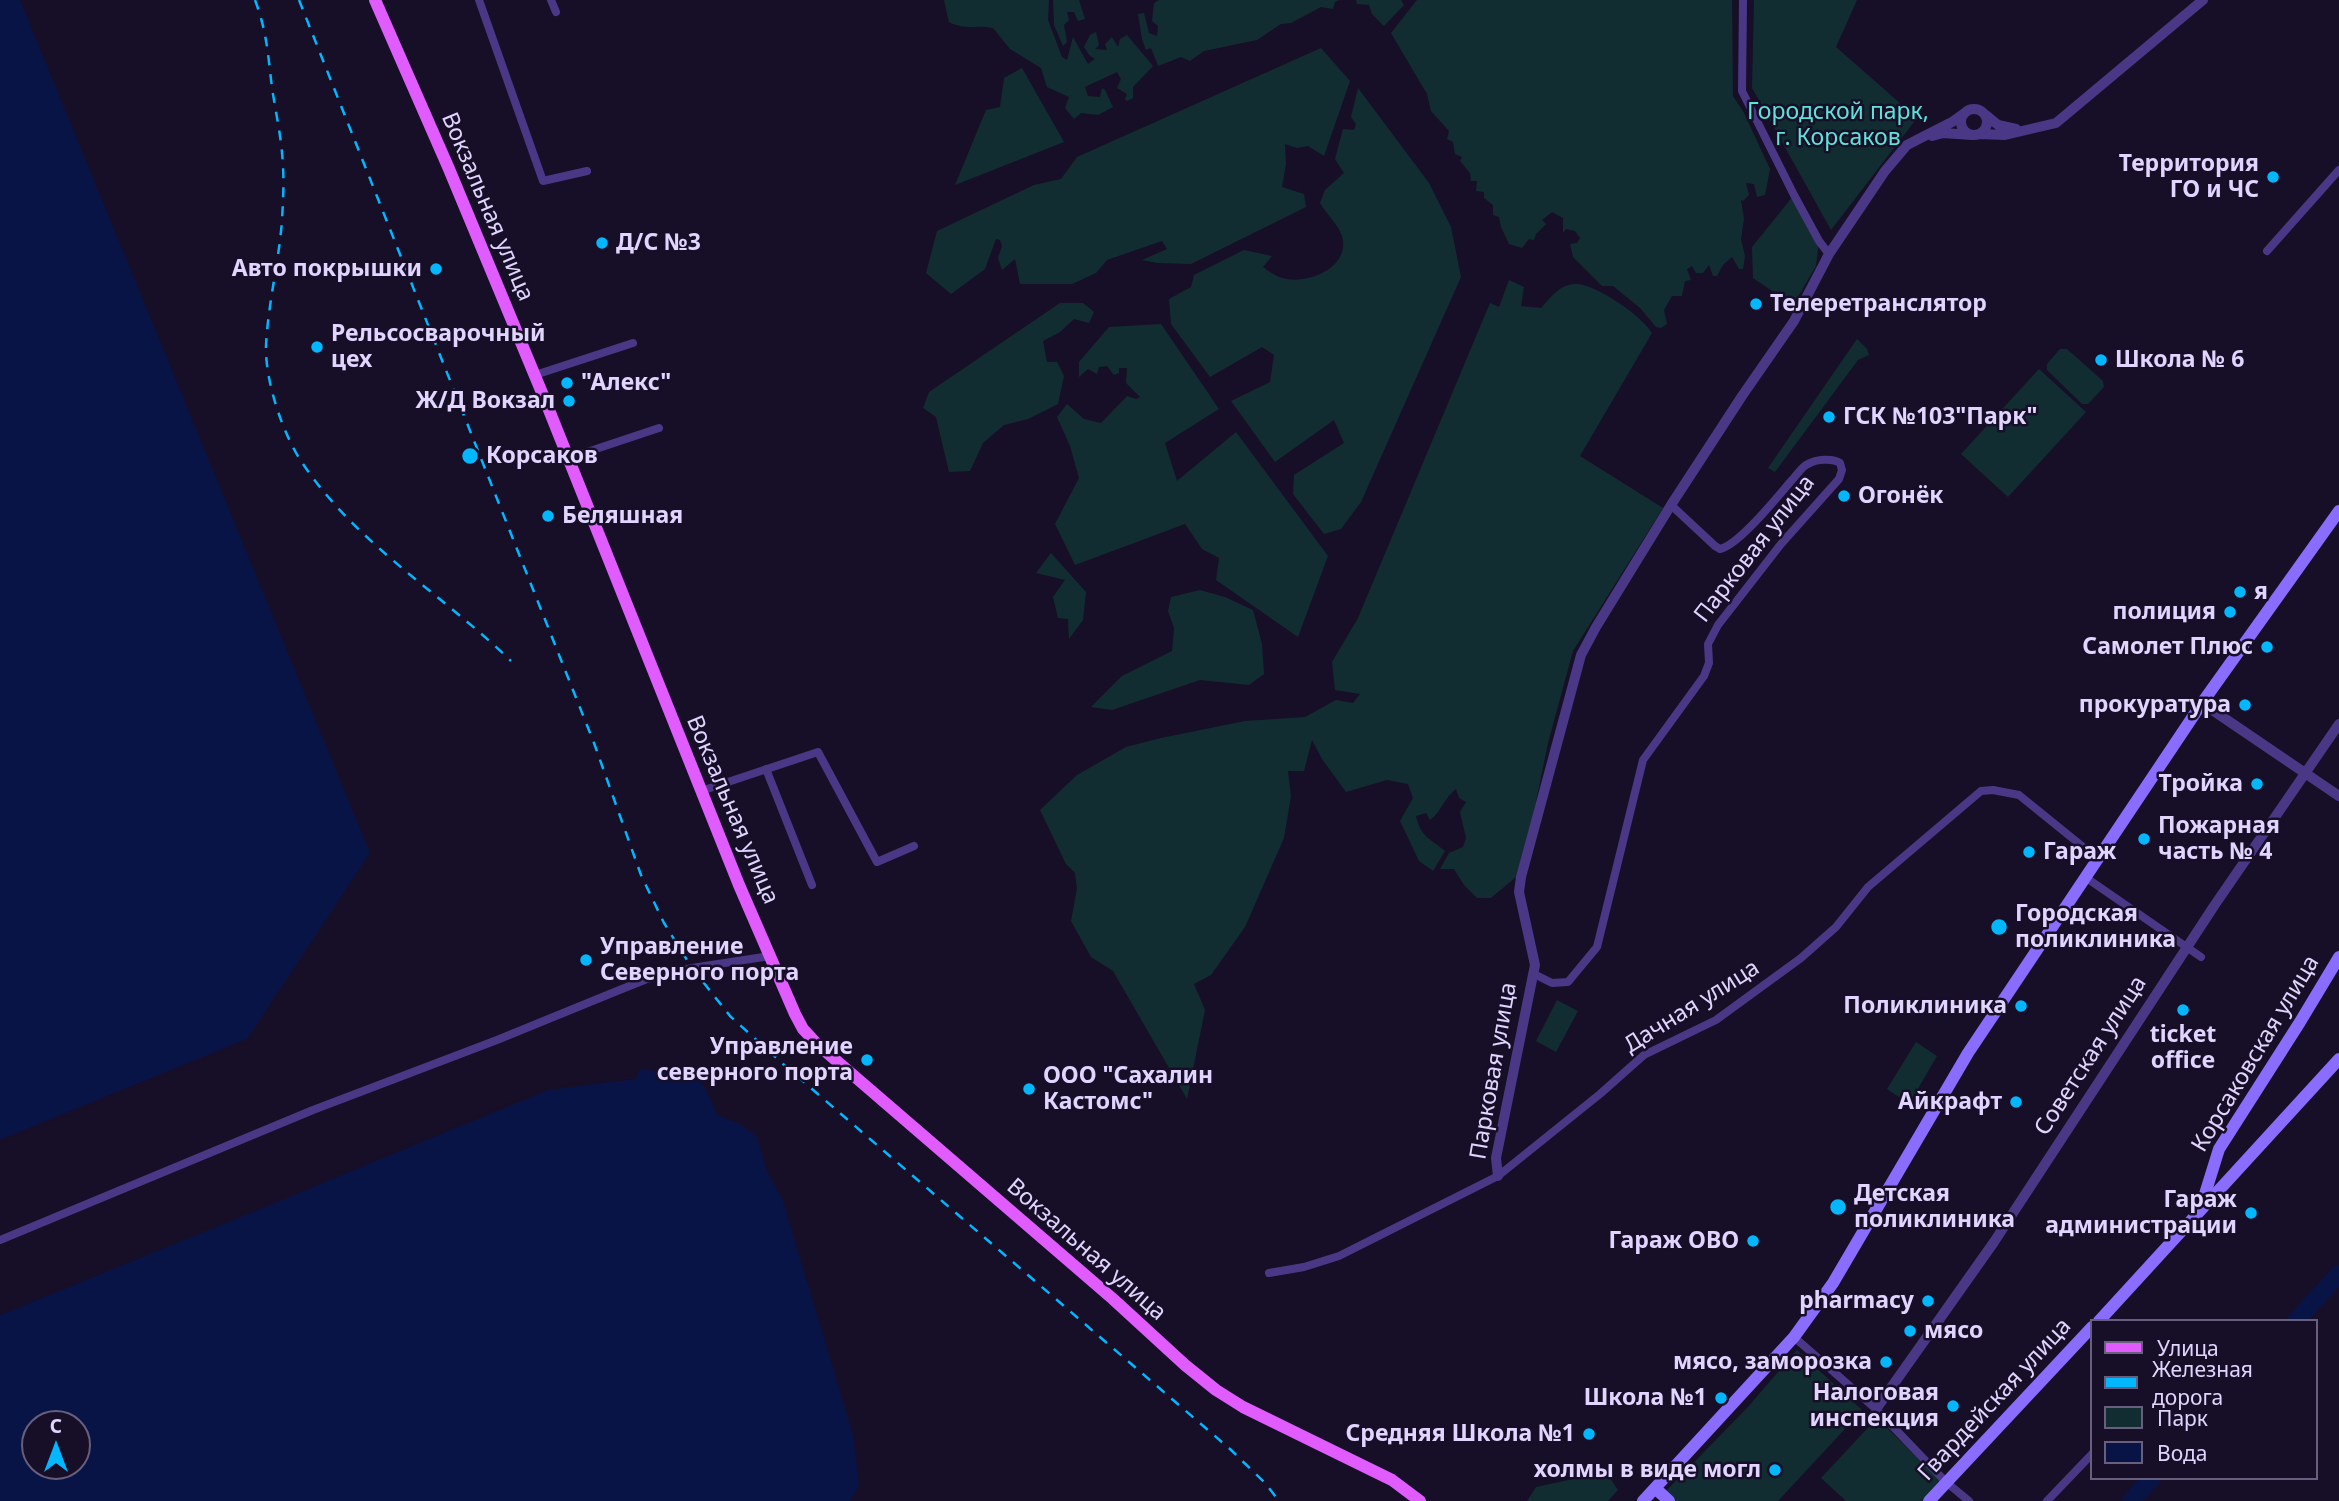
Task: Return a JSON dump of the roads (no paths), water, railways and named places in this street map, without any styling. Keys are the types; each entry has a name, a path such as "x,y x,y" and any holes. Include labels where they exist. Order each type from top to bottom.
{"main road":[{"name":"Вокзальная улица","path":"375,0 535,375 738,885 803,1029 1216,1390 1243,1407 1383,1475 1420,1501"},
{"path":"1643,1501 1794,1337 1833,1283 1968,1053 2202,703 2339,511"},
{"name":"Корсаковская улица","path":"2199,1214 2219,1149 2339,957"},
{"name":"Гвардейская улица","path":"2101,1319 2339,1059"},
{"name":"Гвардейская улица","path":"1929,1501 2090,1329"},
{"path":"1655,1488 1669,1501"}],"street":[{"path":"479,0 544,181 587,171"},
{"path":"551,0 556,12"},
{"path":"1743,0 1742,91 1794,195 1829,254"},
{"path":"1906,145 1943,133 2006,135 2056,123 2203,0"},
{"path":"1986,115 1985,128 1976,134 1967,132 1961,123 1966,112 1978,110 1986,115 1998,125 2009,128 2036,128"},
{"name":"Парковая улица","path":"1498,1176 1496,1158 1535,965 1519,892 1581,655 1671,505 1794,321 1829,254 1885,172 1906,145 1966,112"},
{"path":"2267,251 2339,170"},
{"path":"535,375 633,343"},
{"path":"569,458 660,428"},
{"name":"Парковая улица","path":"1534,974 1552,983 1568,982 1597,947 1643,760 1704,676 1709,663 1708,645 1718,625 1781,544 1839,478 1842,470 1840,463 1835,460 1807,464 1726,548 1715,546 1671,505"},
{"path":"2202,703 2339,796"},
{"name":"Советская улица","path":"1875,1409 1994,1242 2187,947 2339,724"},
{"path":"701,791 818,752 877,862 914,846"},
{"path":"766,769 812,885"},
{"name":"Дачная улица","path":"1269,1273 1304,1267 1339,1256 1498,1176 1600,1094 1643,1055 1716,1020 1801,958 1836,927 1868,887 1981,791 1993,790 2019,795 2098,859"},
{"path":"2085,877 2201,957"},
{"path":"0,1240 313,1110 627,987 692,968 771,956"},
{"path":"1794,1337 1875,1409 1946,1482 1969,1501"},
{"path":"2047,1501 2090,1456"}],"water":[{"path":"0,0 20,0 370,853 247,1039 0,1140"},
{"path":"680,1065 687,1069 703,1086 717,1115 740,1124 757,1137 766,1169 783,1201 853,1435 859,1487 849,1501 0,1501 0,1315 549,1090 636,1079 640,1069 663,1072"}],"waterway":[{"path":"2298,1319 2339,1274"},
{"path":"2131,1501 2150,1480"}],"railway":[{"path":"255,0 267,44 282,157 282,220 266,346 268,374 281,421 301,461 347,517 400,567 511,661"},
{"path":"299,0 594,743 641,875 664,923 692,968 730,1016 1230,1449 1265,1483 1279,1501"}],"place":[{"name":"Территория ГО и ЧС","path":"2273,177"},
{"name":"Д/С №3","path":"602,243"},
{"name":"Авто покрышки","path":"436,269"},
{"name":"Телеретранслятор","path":"1756,304"},
{"name":"Рельсосварочный цех","path":"317,347"},
{"name":"Школа № 6","path":"2101,360"},
{"name":"\"Алекс\"","path":"567,383"},
{"name":"Ж/Д Вокзал","path":"569,401"},
{"name":"ГСК №103\"Парк\"","path":"1829,417"},
{"name":"Корсаков","path":"470,456"},
{"name":"Огонёк","path":"1844,496"},
{"name":"Беляшная","path":"548,516"},
{"name":"я","path":"2240,592"},
{"name":"полиция","path":"2230,612"},
{"name":"Самолет Плюс","path":"2267,647"},
{"name":"прокуратура","path":"2245,705"},
{"name":"Тройка","path":"2257,784"},
{"name":"Пожарная часть № 4","path":"2144,839"},
{"name":"Гараж","path":"2029,852"},
{"name":"Городская поликлиника","path":"1999,927"},
{"name":"Управление Северного порта","path":"586,960"},
{"name":"Поликлиника","path":"2021,1006"},
{"name":"ticket office","path":"2183,1010"},
{"name":"Управление северного порта","path":"867,1060"},
{"name":"ООО \"Сахалин Кастомс\"","path":"1029,1089"},
{"name":"Айкрафт","path":"2016,1102"},
{"name":"Детская поликлиника","path":"1838,1207"},
{"name":"Гараж администрации","path":"2251,1213"},
{"name":"Гараж ОВО","path":"1753,1241"},
{"name":"pharmacy","path":"1928,1301"},
{"name":"мясо","path":"1910,1331"},
{"name":"мясо, заморозка","path":"1886,1362"},
{"name":"Школа №1","path":"1721,1398"},
{"name":"Налоговая инспекция","path":"1953,1406"},
{"name":"Средняя Школа №1","path":"1589,1434"},
{"name":"холмы в виде могл","path":"1775,1470"}],"park label":[{"name":"Городской парк, г. Корсаков","path":"1838,125"}]}
